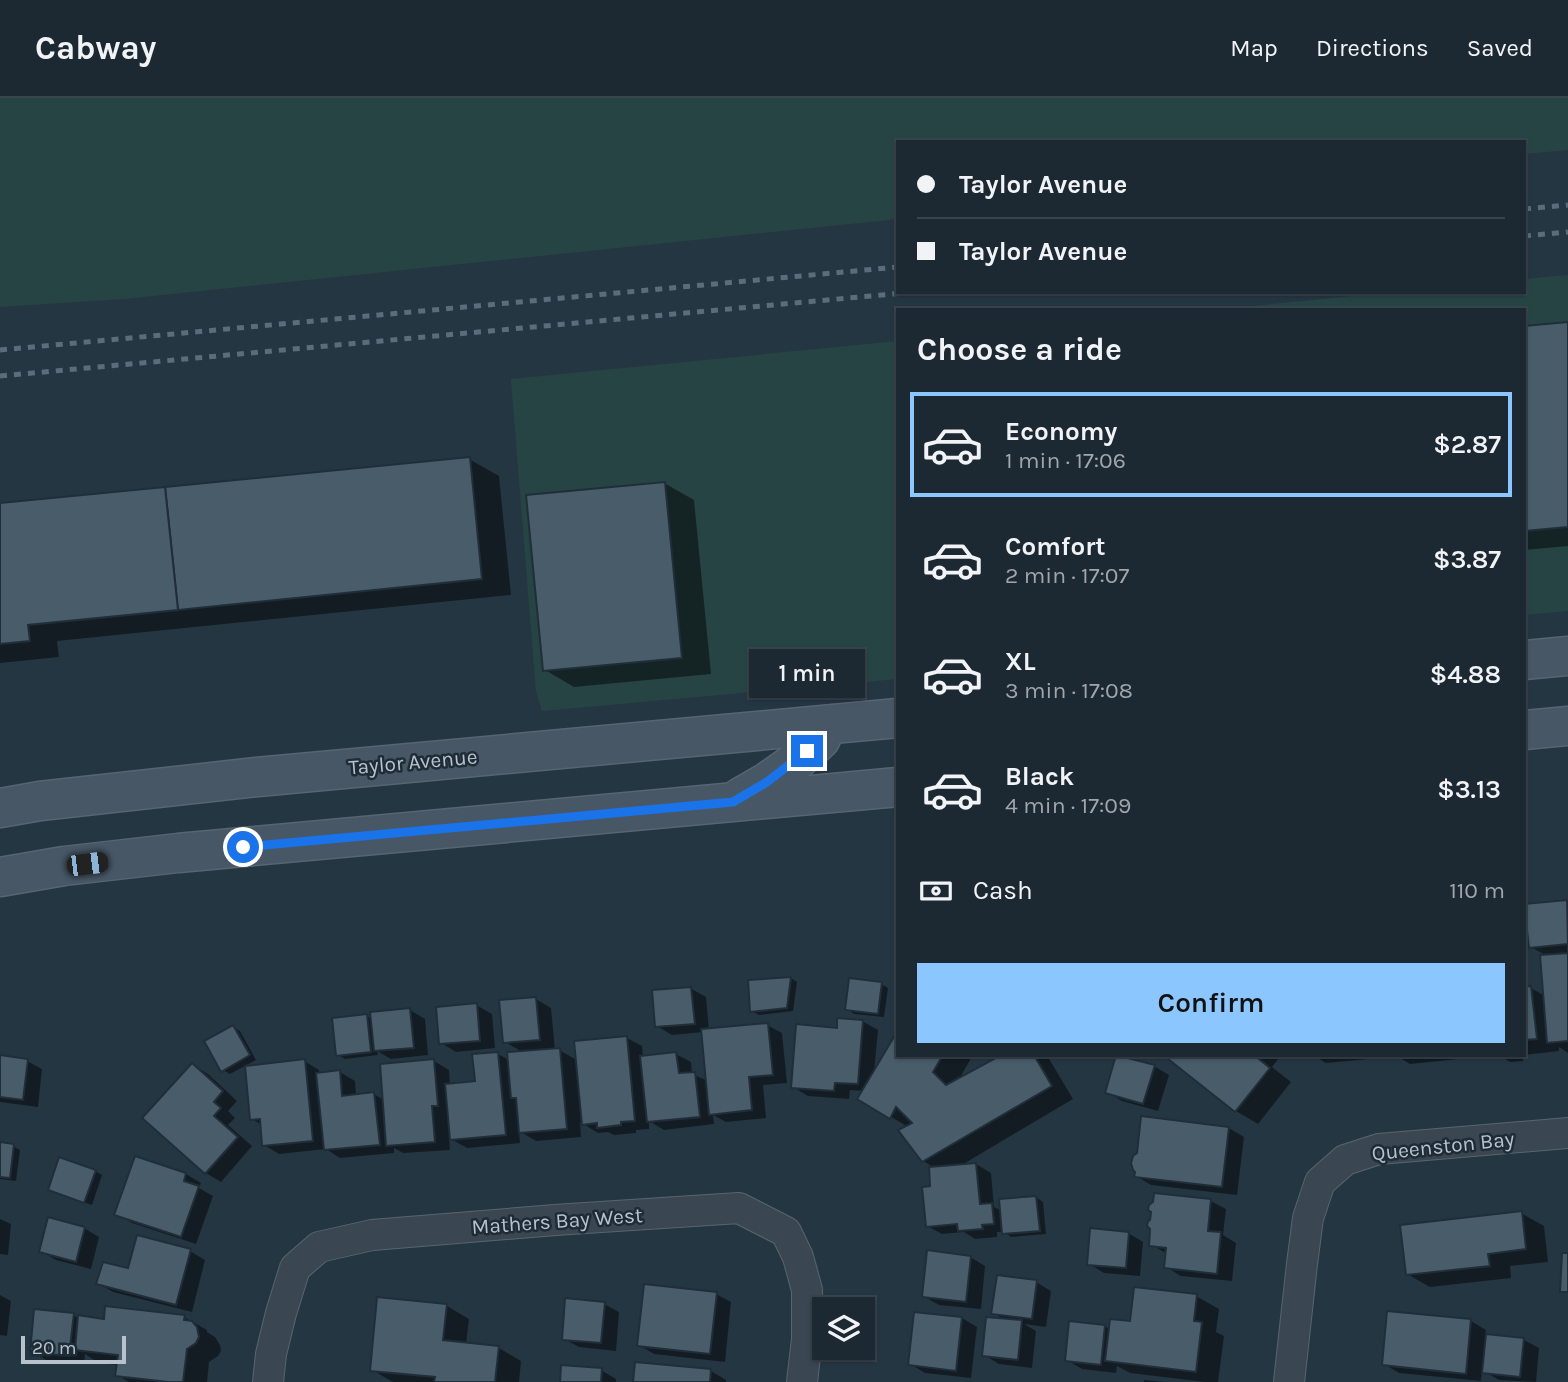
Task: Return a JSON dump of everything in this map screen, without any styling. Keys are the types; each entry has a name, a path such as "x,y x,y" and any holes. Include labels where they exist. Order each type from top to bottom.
{"main road":[{"path":"1526,660 1568,656"},
{"name":"Taylor Avenue","path":"0,808 40,801 257,777 896,718"},
{"path":"733,802 794,763 820,740 827,724"},
{"path":"1526,730 1568,726"},
{"path":"0,877 64,866 178,853 896,787"}],"street":[{"name":"Queenston Bay","path":"1289,1382 1308,1218 1320,1182 1345,1160 1379,1149 1568,1133"},
{"name":"Mathers Bay West","path":"268,1382 273,1344 296,1268 319,1247 372,1235 739,1208 786,1232 798,1257 807,1290 807,1339 802,1382"}],"green space":[{"path":"0,98 1568,98 1568,150 1526,154 1526,140 896,140 896,219 124,299 0,307"},
{"path":"1568,275 1568,611 1526,615 1526,308 1234,308 1371,294 1526,294 1526,279"},
{"path":"896,341 896,679 542,711 536,691 511,379"}],"building":[{"path":"1568,322 1568,527 1526,531 1526,326"},
{"path":"470,457 482,579 178,610 165,487"},
{"path":"665,482 682,658 543,671 526,495"},
{"path":"165,487 178,610 28,625 30,641 0,644 0,503"},
{"path":"1567,900 1568,944 1529,948 1526,904"},
{"path":"1568,953 1568,1041 1547,1043 1540,955"},
{"path":"791,977 787,1008 750,1012 748,980"},
{"path":"849,978 882,982 878,1014 845,1010"},
{"path":"1531,986 1537,1039 1526,1040 1526,987"},
{"path":"691,987 695,1024 655,1027 652,990"},
{"path":"536,997 540,1040 503,1043 499,1000"},
{"path":"477,1003 480,1041 439,1044 436,1007"},
{"path":"410,1008 414,1048 374,1051 370,1012"},
{"path":"367,1014 371,1052 336,1056 332,1018"},
{"path":"837,1018 863,1020 858,1084 835,1083 834,1091 791,1088 796,1024 837,1028"},
{"path":"768,1023 773,1075 749,1077 752,1110 709,1115 701,1029"},
{"path":"233,1025 250,1055 221,1072 204,1041"},
{"path":"896,1033 896,1057 942,1057 933,1072 946,1085 997,1057 1035,1057 1052,1086 922,1162 898,1130 912,1123 896,1107 890,1119 857,1099"},
{"path":"627,1036 635,1121 597,1128 597,1123 582,1125 574,1041"},
{"path":"560,1048 567,1129 519,1133 516,1098 511,1098 507,1052"},
{"path":"498,1052 506,1135 450,1140 445,1084 475,1081 472,1054"},
{"path":"676,1052 679,1073 695,1072 700,1117 647,1122 640,1056"},
{"path":"0,1055 28,1059 23,1100 0,1097"},
{"path":"1115,1057 1155,1065 1143,1104 1105,1093"},
{"path":"1166,1057 1256,1057 1270,1068 1235,1112"},
{"path":"305,1059 313,1141 262,1146 260,1119 250,1120 245,1066"},
{"path":"434,1059 438,1106 432,1106 435,1142 386,1146 380,1064"},
{"path":"192,1063 223,1091 214,1102 221,1108 214,1116 238,1137 205,1174 142,1118"},
{"path":"340,1070 342,1096 374,1092 380,1145 324,1150 316,1073"},
{"path":"1141,1116 1229,1127 1222,1187 1134,1177 1131,1163 1137,1153"},
{"path":"0,1142 14,1144 10,1178 0,1177"},
{"path":"135,1156 186,1173 184,1181 199,1186 181,1237 114,1215"},
{"path":"59,1157 96,1170 84,1203 48,1190"},
{"path":"976,1163 980,1204 992,1203 994,1224 982,1225 983,1229 958,1231 957,1224 926,1227 922,1187 930,1186 929,1167"},
{"path":"1154,1193 1211,1199 1208,1231 1221,1232 1217,1274 1164,1268 1166,1248 1149,1246 1150,1229 1147,1226 1151,1212 1148,1210"},
{"path":"1036,1196 1040,1231 1002,1234 999,1199"},
{"path":"1522,1211 1526,1249 1488,1254 1490,1266 1406,1275 1400,1225"},
{"path":"48,1217 85,1227 76,1262 39,1252"},
{"path":"1090,1228 1129,1232 1126,1268 1087,1265"},
{"path":"137,1235 191,1249 176,1305 96,1284 103,1262 128,1268"},
{"path":"927,1250 971,1256 966,1302 922,1297"},
{"path":"1562,1253 1568,1253 1568,1292 1560,1292"},
{"path":"997,1275 1037,1280 1032,1319 991,1314"},
{"path":"644,1284 717,1292 710,1354 637,1346"},
{"path":"1134,1287 1197,1294 1194,1321 1202,1322 1196,1372 1105,1361 1110,1319 1130,1321"},
{"path":"377,1297 447,1304 443,1340 499,1346 495,1382 434,1382 435,1377 370,1371"},
{"path":"565,1298 605,1302 601,1343 562,1340"},
{"path":"105,1306 185,1315 184,1320 192,1321 197,1327 199,1337 196,1343 187,1349 183,1382 115,1376 118,1355 75,1350 78,1315 104,1319"},
{"path":"34,1309 74,1313 69,1356 30,1352"},
{"path":"1387,1311 1471,1319 1466,1374 1382,1365"},
{"path":"914,1312 962,1317 956,1371 908,1365"},
{"path":"986,1317 1022,1320 1018,1360 982,1356"},
{"path":"1069,1321 1105,1325 1101,1365 1065,1361"},
{"path":"1486,1334 1524,1338 1520,1377 1482,1373"},
{"path":"635,1362 711,1369 710,1382 633,1382"},
{"path":"561,1365 602,1368 601,1382 560,1382"}],"railway":[{"path":"1526,209 1568,205"},
{"path":"1526,236 1568,232"},
{"path":"0,350 896,267"},
{"path":"0,376 896,294"}],"route":[{"path":"243,847 733,802 767,782 807,751"}]}
